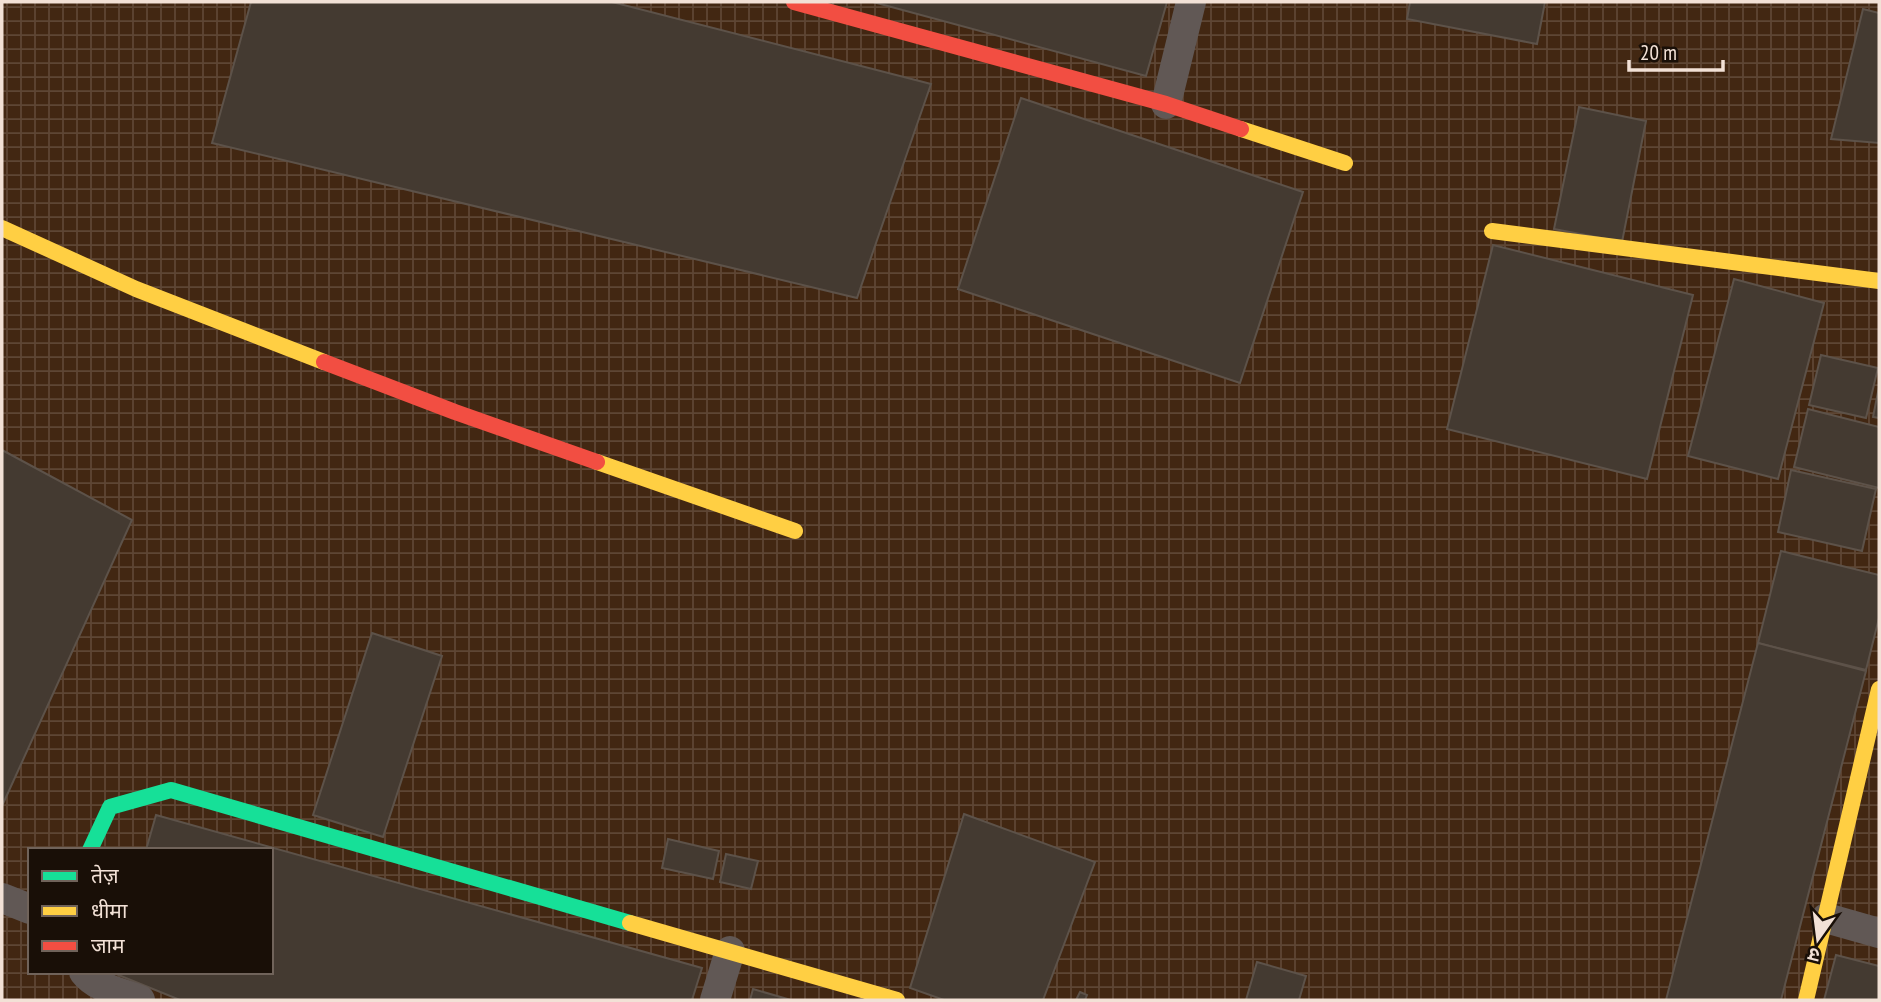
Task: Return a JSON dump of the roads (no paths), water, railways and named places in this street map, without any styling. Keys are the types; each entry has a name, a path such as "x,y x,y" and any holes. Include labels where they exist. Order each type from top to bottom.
{"street":[{"path":"794,2 1166,104 1345,163"},
{"path":"1166,104 1191,2"},
{"path":"2,228 136,289 455,412 795,531"},
{"path":"1492,231 1879,281"},
{"path":"1805,1000 1879,689"},
{"path":"91,848 110,807 171,790 897,1000"},
{"path":"2,898 28,908"},
{"path":"1826,918 1879,933"},
{"path":"715,1000 730,951"},
{"path":"82,983 140,1000"}]}
